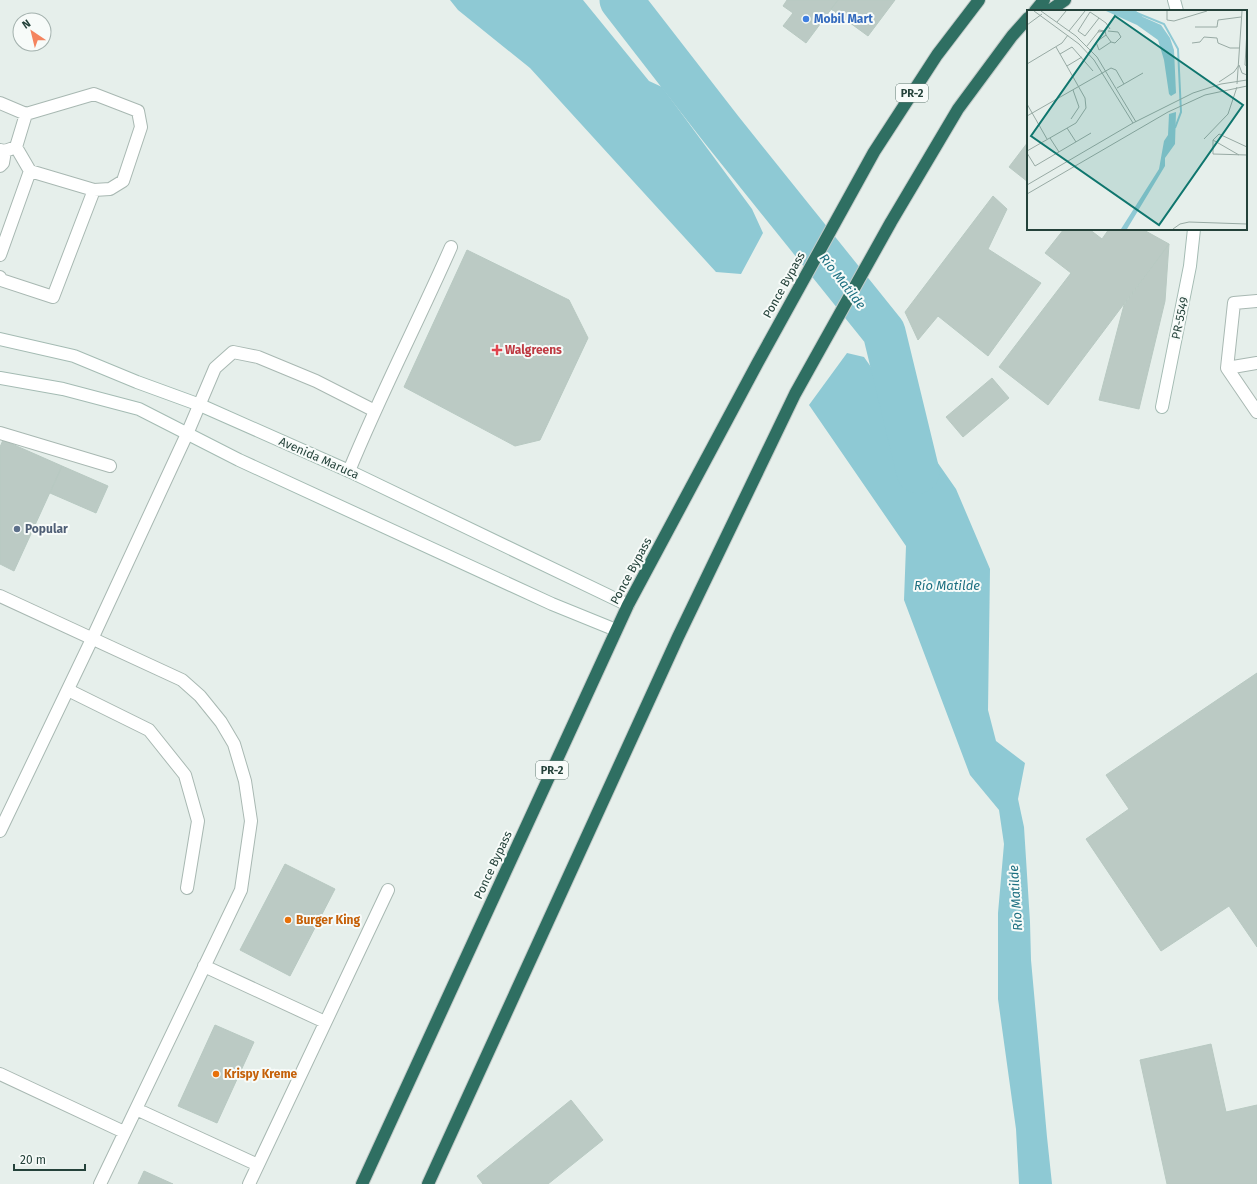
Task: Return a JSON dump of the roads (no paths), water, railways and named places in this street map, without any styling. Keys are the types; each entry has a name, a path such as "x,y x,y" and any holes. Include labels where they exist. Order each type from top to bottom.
{"highway":[{"path":"955,31 972,0"},
{"name":"Ponce Bypass","path":"362,1184 628,605 757,364 874,152 937,55 979,0"},
{"path":"1036,10 1044,0"},
{"path":"1050,10 1065,0"},
{"path":"428,1184 678,637 795,394 890,222 958,109 1012,36 1027,19"},
{"path":"1012,36 1027,26"}],"street":[{"path":"1174,0 1177,10"},
{"path":"0,103 26,114 94,94 138,111 142,127 123,181 110,189 94,190 30,171 7,150"},
{"path":"0,166 3,163 7,150 26,114"},
{"path":"0,255 30,171"},
{"path":"0,277 1,280 53,297 94,190"},
{"name":"PR-5549","path":"1162,407 1190,266 1194,230"},
{"path":"349,471 451,247"},
{"path":"1257,301 1234,303 1227,368 1257,412"},
{"name":"Avenida Maruca","path":"0,339 74,356 137,382 200,405 349,471 628,605"},
{"path":"0,831 92,639 187,434 215,368 233,352 258,356 316,381 375,412"},
{"path":"1227,368 1257,363"},
{"path":"0,378 63,389 138,409 240,460 552,604 616,630"},
{"path":"0,433 110,466"},
{"path":"0,596 182,680 200,696 221,722 234,744 245,781 250,821 241,890 100,1184"},
{"path":"68,690 150,730 185,775 198,821 187,888"},
{"path":"249,1184 388,890"},
{"path":"204,966 325,1022"},
{"path":"0,1074 124,1132"},
{"path":"136,1109 258,1166"}],"water":[{"path":"450,0 583,0 649,81 662,87 752,209 763,233 741,274 716,272 530,68 458,10"},
{"name":"Río Matilde","path":"847,353 864,357 956,489 990,569 988,710 996,741 1025,763 1018,799 1024,827 1031,960 1052,1184 1019,1184 1016,1129 998,999 998,913 1004,844 999,810 970,775 904,600 906,546 809,405"}],"waterway":[{"name":"Río Matilde","path":"621,0 721,129 884,332 918,472"}],"place":[{"name":"Mobil Mart","path":"806,19"},
{"name":"Walgreens","path":"497,350"},
{"name":"Popular","path":"17,529"},
{"name":"Burger King","path":"288,920"},
{"name":"Krispy Kreme","path":"216,1074"}]}
